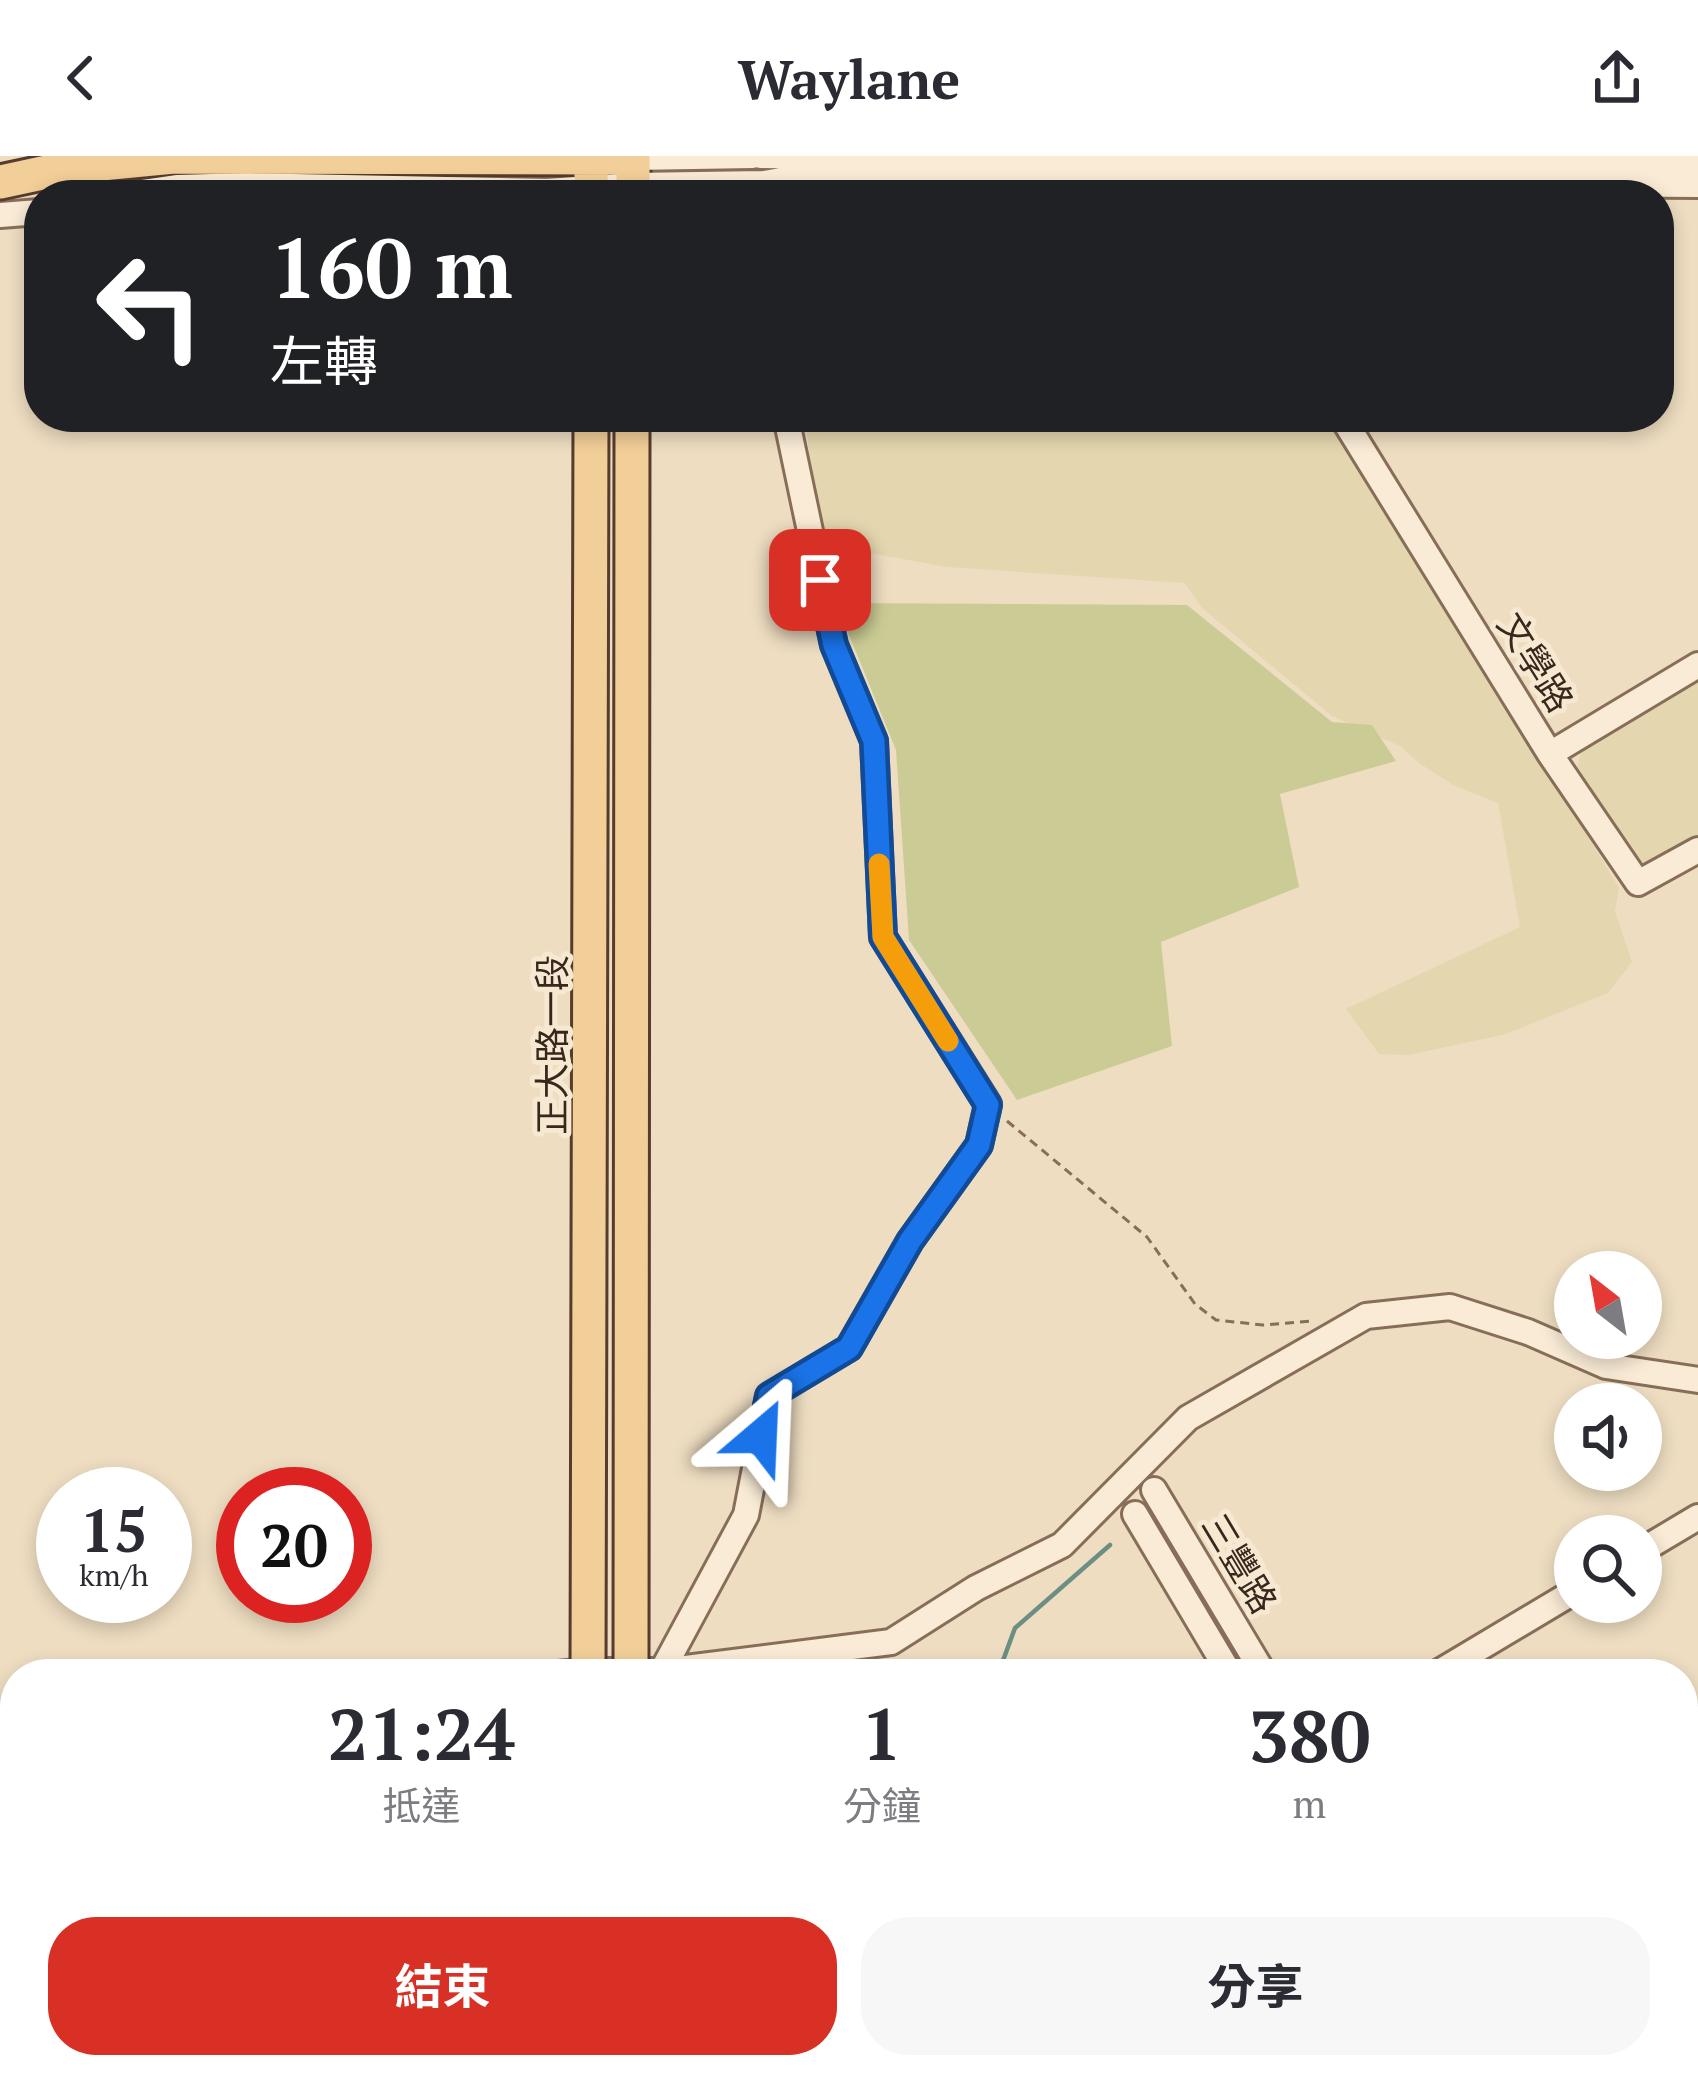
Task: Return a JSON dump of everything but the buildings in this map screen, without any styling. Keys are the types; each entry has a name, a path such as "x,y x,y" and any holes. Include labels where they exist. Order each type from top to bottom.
{"main road":[{"path":"0,182 124,158 633,173"},
{"name":"正大路一段","path":"578,1659 592,432"},
{"path":"632,432 642,1659"}],"street":[{"path":"633,173 757,156 784,172 1515,180"},
{"path":"124,158 165,180"},
{"path":"1295,174 1698,161"},
{"path":"633,173 725,180"},
{"path":"651,1659 746,1515 769,1396 849,1348 910,1241 979,1145 988,1105 883,937 874,741 834,645 789,432"},
{"name":"文學路","path":"1351,432 1550,754 1638,883 1698,850"},
{"path":"1550,754 1698,665"},
{"path":"750,1659 891,1642 976,1588 1062,1545 1187,1418 1366,1316 1450,1307 1528,1332 1606,1366 1698,1380"},
{"name":"三豐路","path":"1154,1490 1255,1659"},
{"name":"三豐路","path":"1135,1514 1221,1659"},
{"path":"1662,1538 1698,1517"},
{"path":"1467,1659 1554,1604"}],"path":[{"path":"988,1105 1147,1237 1196,1304 1216,1320 1263,1325 1325,1320"}],"shaded area":[{"path":"807,432 1339,432 1397,534 1619,888 1615,911 1632,962 1608,993 1506,1034 1409,1055 1379,1054 1346,1009 1520,927 1498,803 1453,785 1400,746 1332,716 1202,608 1185,583 947,567 820,544"},
{"path":"1698,680 1698,837 1648,865 1635,858 1577,767 1582,749"}],"green space":[{"path":"836,603 1187,605 1332,722 1372,725 1396,761 1280,794 1299,887 1161,942 1172,1046 1017,1100 909,940 896,750"}],"waterway":[{"path":"1004,1659 1015,1628 1110,1545"}],"slow traffic":[{"path":"879,864 883,937 948,1041"}],"route":[{"path":"761,1436 769,1396 849,1348 910,1241 979,1145 988,1105 883,937 874,741 834,645 820,580"}]}
